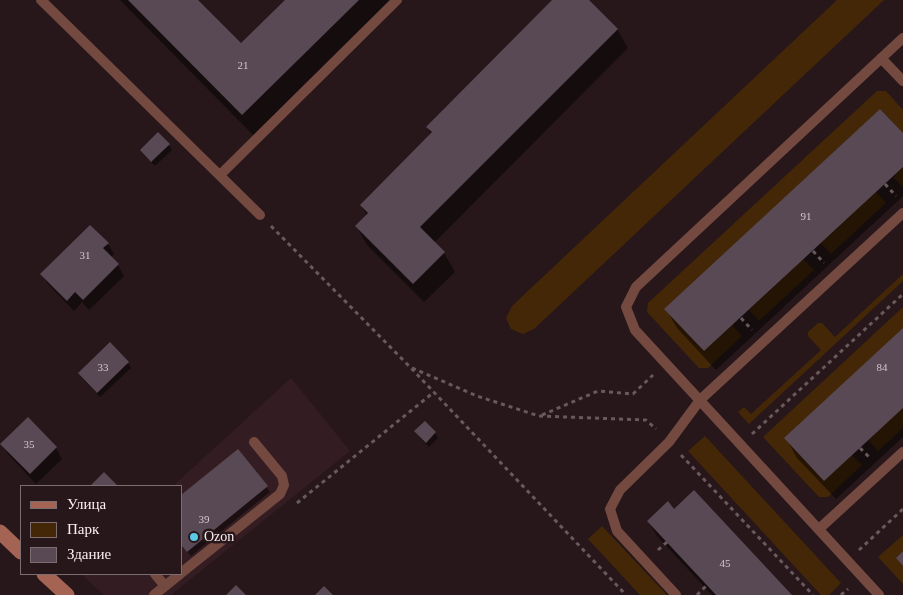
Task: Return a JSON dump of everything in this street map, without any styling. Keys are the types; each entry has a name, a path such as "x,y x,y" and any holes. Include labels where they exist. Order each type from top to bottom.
{"main road":[{"path":"0,532 20,551"},
{"path":"45,575 66,595"}],"lane":[{"path":"41,0 260,215"},
{"path":"220,175 397,0"},
{"path":"879,595 635,330 626,307 636,287 903,38"},
{"path":"881,58 903,81"},
{"path":"676,595 617,531 610,510 620,490 669,442 700,400 903,213"},
{"path":"182,572 280,494 284,485 282,476 254,442"},
{"path":"819,529 903,452"},
{"path":"156,575 165,586"},
{"path":"154,595 179,575"}],"path":[{"path":"885,184 901,202"},
{"path":"260,215 411,368 626,595"},
{"path":"813,251 829,269"},
{"path":"741,444 903,294"},
{"path":"740,318 757,336"},
{"path":"539,416 598,392 633,394 665,363"},
{"path":"411,368 477,396 539,416 646,420 813,595"},
{"path":"297,503 434,392"},
{"path":"860,448 875,464"},
{"path":"848,560 903,509"},
{"path":"654,554 667,542"},
{"path":"697,595 707,585"},
{"path":"842,595 852,586"}],"shaded area":[{"path":"291,378 350,451 171,595 104,595 82,575 182,575 182,485 174,485"}],"green space":[{"path":"837,0 884,0 534,329 523,334 511,329 506,318 512,306"},
{"path":"877,91 886,91 903,110 903,133 880,109 665,309 704,351 732,325 742,336 708,368 699,368 647,312 648,303"},
{"path":"903,167 903,187 893,177"},
{"path":"876,192 886,203 831,254 821,243"},
{"path":"803,259 814,270 759,321 749,310"},
{"path":"903,274 903,281 749,424 738,412 744,407 751,414 821,350 808,336 808,332 818,323 822,323 835,337"},
{"path":"903,307 903,328 852,455 862,465 828,497 819,497 763,437"},
{"path":"903,408 903,428 878,451 868,440"},
{"path":"705,436 841,583 829,595 821,595 688,451"},
{"path":"602,526 667,595 640,595 588,539"},
{"path":"903,535 903,551 896,558 903,566 903,584 878,557"}],"building":[{"path":"128,0 198,0 241,43 285,0 359,0 242,115"},
{"path":"552,0 589,0 618,29 420,227 445,252 413,284 355,226 368,213 360,205 432,132 426,127"},
{"path":"880,109 903,133 903,167 704,351 664,309"},
{"path":"158,132 170,144 151,162 140,150"},
{"path":"90,225 109,243 103,248 119,264 83,300 75,292 67,301 40,274"},
{"path":"903,328 903,408 824,481 784,438"},
{"path":"110,342 129,362 97,393 78,373"},
{"path":"28,417 57,447 30,474 0,444"},
{"path":"425,421 436,432 426,443 414,431"},
{"path":"238,449 268,486 187,552 182,546 182,494"},
{"path":"104,472 117,485 91,485"},
{"path":"694,490 792,595 716,595 647,521 668,501 674,509"},
{"path":"903,551 903,566 896,558"},
{"path":"236,585 246,595 226,595"},
{"path":"324,586 333,595 315,595"}],"place":[{"name":"Ozon","path":"194,537"}]}
